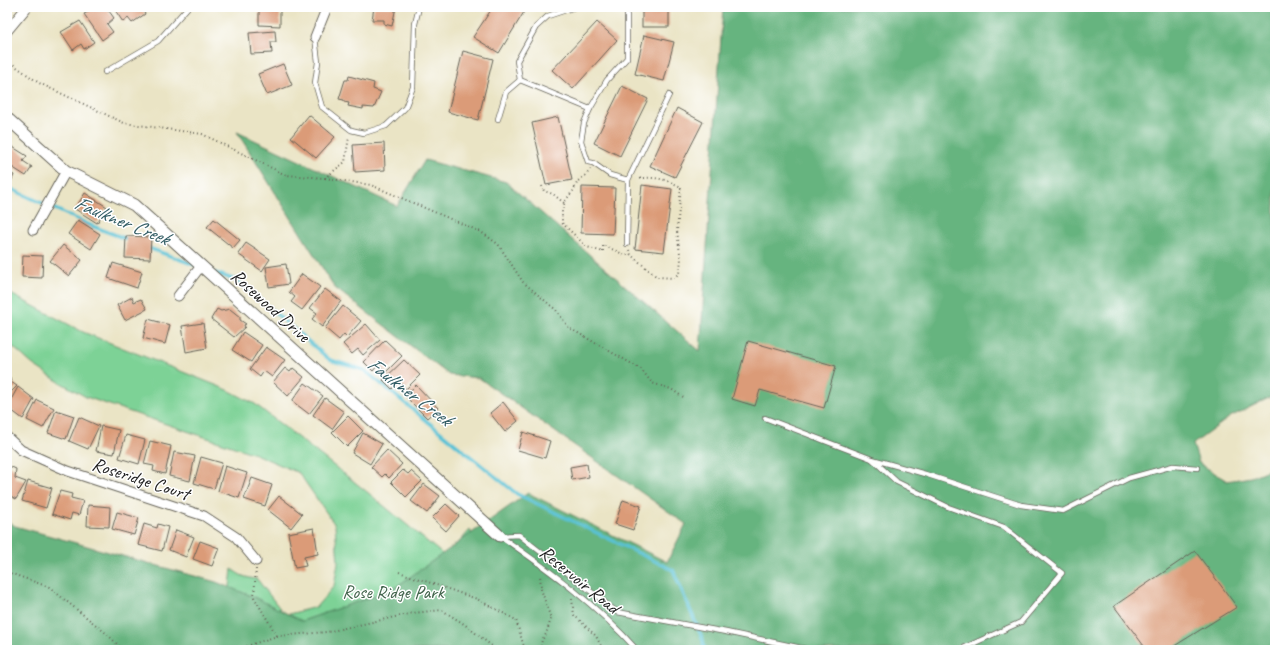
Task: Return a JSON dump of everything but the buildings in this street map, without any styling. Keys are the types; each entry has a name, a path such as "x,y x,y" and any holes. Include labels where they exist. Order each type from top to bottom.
{"street":[{"path":"7,31 27,7"},
{"path":"315,37 327,7"},
{"name":"Rosewood Drive","path":"7,118 66,171 134,205 500,536"},
{"path":"33,230 66,171"},
{"path":"178,296 202,266"},
{"name":"Roseridge Court","path":"7,437 21,450 68,471 204,516 236,537 256,561"}],"lane":[{"path":"105,72 158,41 188,7"},
{"path":"315,37 318,62 315,83 322,107 351,130 364,133 386,126 405,108 413,87 415,24 419,7"},
{"path":"520,80 517,61 536,27 548,16 575,7"},
{"path":"627,7 627,58 607,80 590,109 584,123 581,142 588,162 593,163 610,175 628,180"},
{"path":"520,80 590,109"},
{"path":"498,119 506,92 520,80"},
{"path":"627,244 628,180 669,96"},
{"path":"765,418 872,459 925,474 1021,505 1063,511 1129,478 1173,466 1198,468"},
{"path":"872,459 897,482 948,507 1004,527 1062,573 1021,622 959,650"},
{"path":"500,536 518,535 617,612 726,632 811,650"},
{"name":"Reservoir Road","path":"500,536 539,563 609,620 637,650"}],"path":[{"path":"7,60 39,83 124,123 202,134 286,175 325,178 371,185 481,232 498,244 523,282 556,310 569,328 642,369 652,383 671,389 683,397"},
{"path":"325,178 345,162 351,130"},
{"path":"593,163 587,174 578,181 564,203 562,223 587,247 603,252 603,245 625,255 631,255"},
{"path":"627,244 631,255 657,277 674,278 679,273 681,260 677,231 681,187 652,177 628,180"},
{"path":"542,186 544,191 553,194 564,203"},
{"path":"256,561 254,597 277,636"},
{"path":"539,563 541,589 551,619 546,634 542,640 540,650"},
{"path":"7,572 49,587 107,634 123,650"},
{"path":"399,572 477,599 516,620 524,647 530,650"},
{"path":"570,588 574,615 596,636 603,650"},
{"path":"236,650 277,636 327,632 413,613 442,610 464,624 497,650"}],"green space":[{"path":"723,7 1275,7 1275,395 1230,417 1193,444 1199,463 1227,481 1251,477 1275,467 1275,650 7,650 7,521 15,526 216,582 254,597 302,621 393,589 528,493 667,562 686,524 479,378 449,375 335,288 237,132 397,206 425,160 506,182 700,351"},
{"name":"Rose Ridge Park","path":"7,292 83,332 228,390 255,404 366,491 446,557 470,530 501,650 7,650 7,538 227,611 232,569 244,576 257,579 285,615 316,607 334,586 338,562 335,525 299,473 255,454 86,397 32,364 13,347 7,352"}],"waterway":[{"name":"Faulkner Creek","path":"7,187 92,226 129,240"},
{"name":"Faulkner Creek","path":"146,247 195,265"},
{"name":"Faulkner Creek","path":"215,273 238,281 330,360 364,370 517,494 673,570 703,640 704,650"}]}
